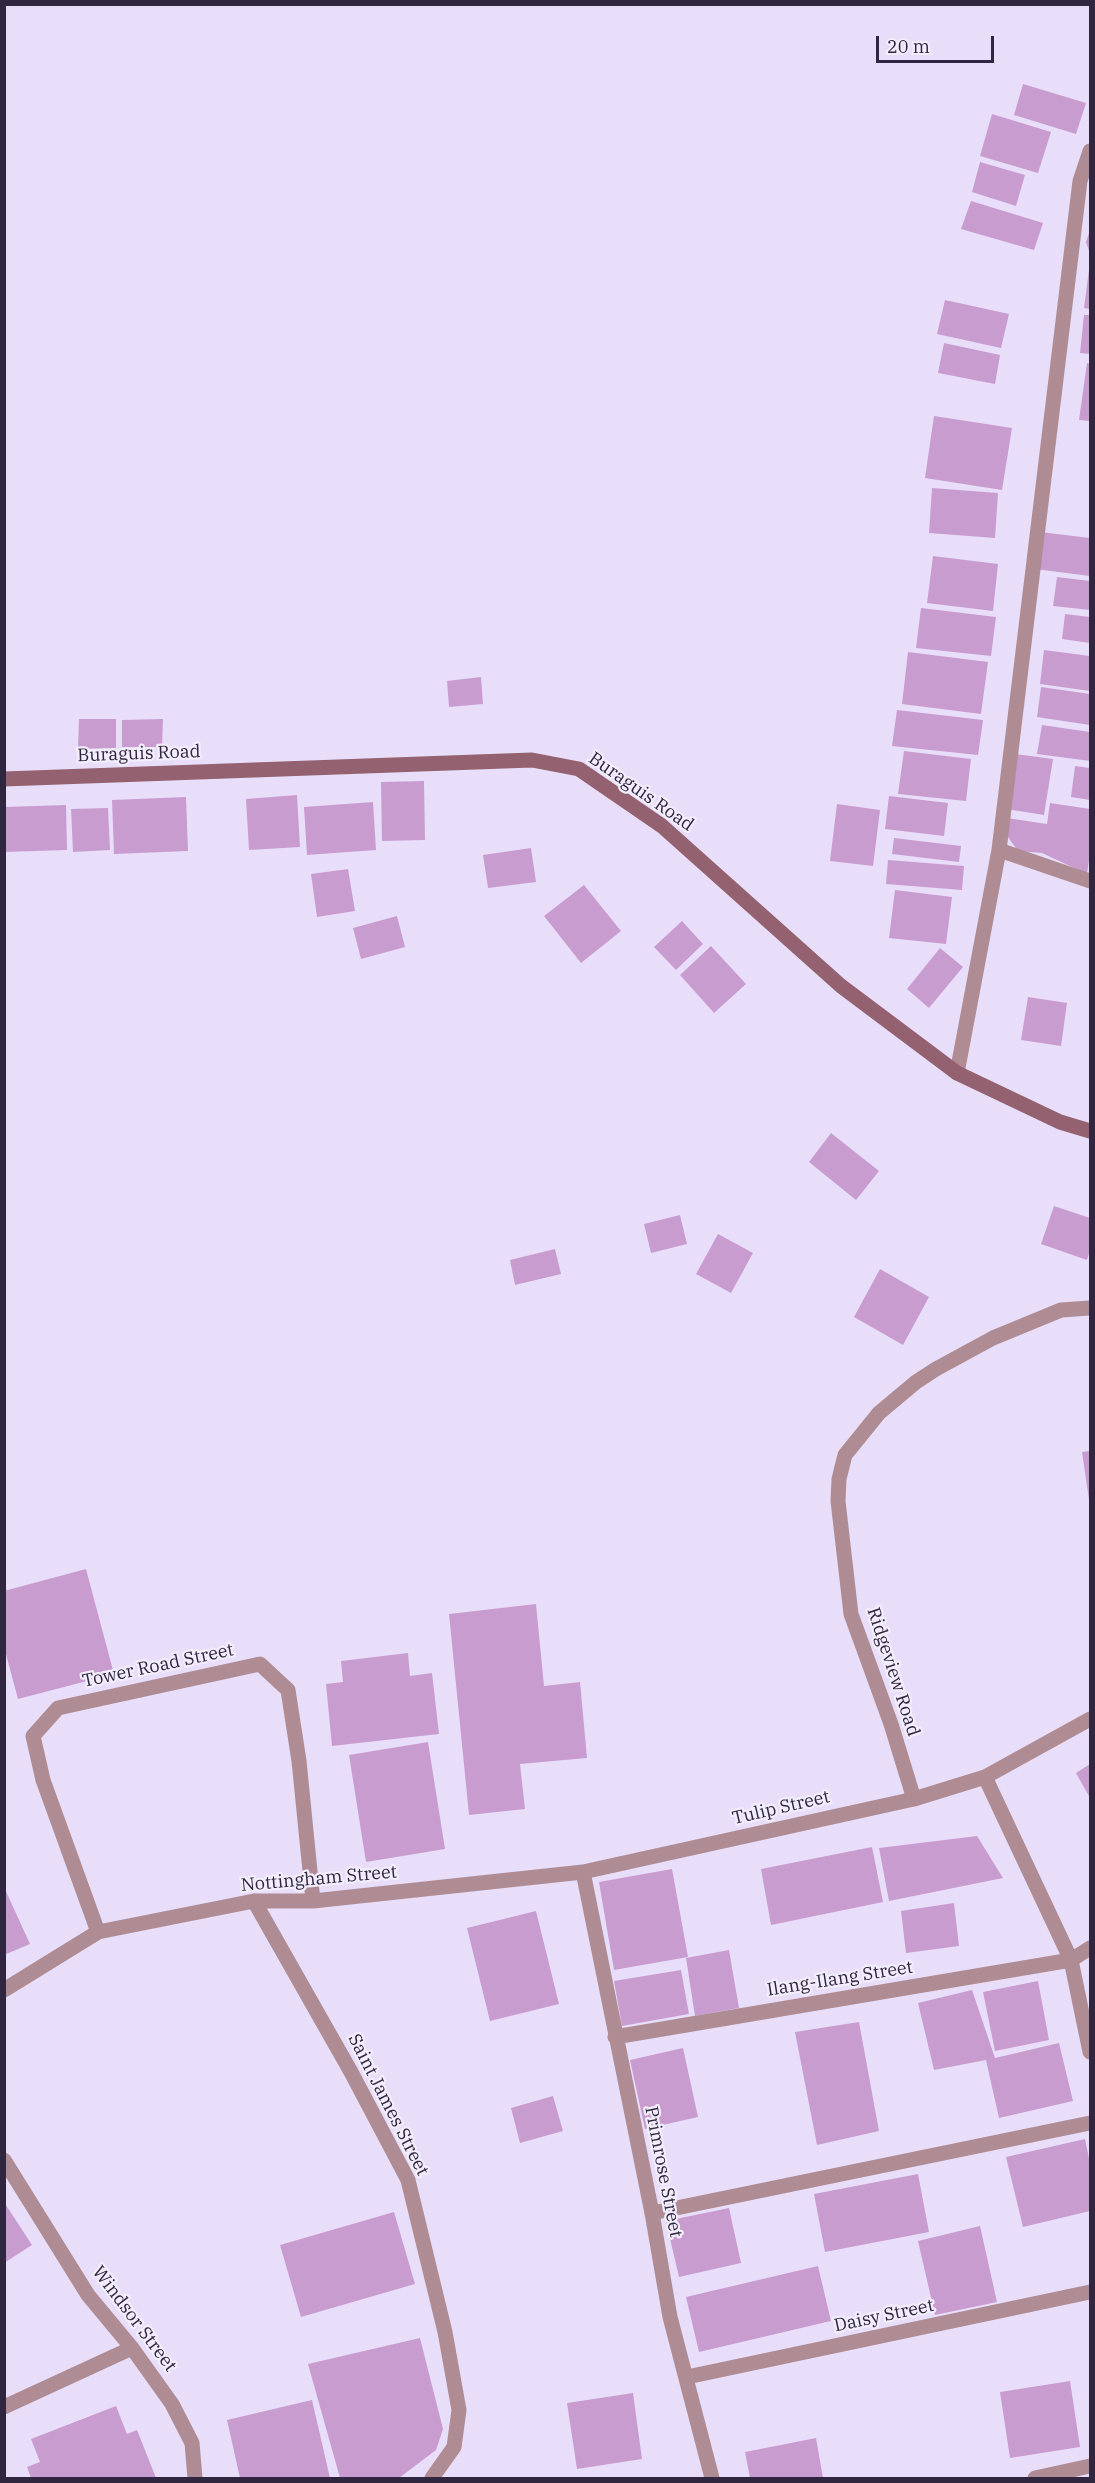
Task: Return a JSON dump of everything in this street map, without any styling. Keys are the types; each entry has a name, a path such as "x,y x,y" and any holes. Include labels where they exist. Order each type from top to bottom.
{"street":[{"path":"957,1073 999,850 1080,181 1089,161"},
{"name":"Buraguis Road","path":"4,779 532,759 579,769 662,826 841,986 957,1073 1060,1122 1090,1131"},
{"path":"999,850 1090,881"},
{"name":"Ridgeview Road","path":"914,1799 891,1724 852,1614 843,1521 838,1501 839,1479 845,1455 879,1413 916,1382 936,1370 993,1338 1062,1310 1090,1308"},
{"name":"Tower Road Street","path":"98,1932 43,1780 33,1736 58,1708 260,1665 288,1690 299,1761 313,1902"},
{"name":"Tulip Street","path":"583,1872 914,1799 985,1777 1090,1719"},
{"path":"985,1777 1071,1960 1090,2052"},
{"name":"Nottingham Street","path":"4,1990 98,1932 254,1901 313,1902 583,1872"},
{"name":"Primrose Street","path":"583,1872 652,2213 670,2317 712,2478"},
{"name":"Saint James Street","path":"254,1901 351,2072 408,2180 445,2332 459,2410 454,2447 432,2478"},
{"path":"1071,1960 1090,1948"},
{"name":"Ilang-Ilang Street","path":"615,2037 1071,1960"},
{"path":"652,2213 1090,2122"},
{"name":"Windsor Street","path":"4,2160 88,2295 132,2348 172,2404 192,2443 195,2478"},
{"name":"Daisy Street","path":"687,2377 1090,2292"},
{"path":"4,2407 132,2348"},
{"path":"1035,2478 1090,2466"}],"building":[{"path":"1023,84 1086,103 1076,134 1014,115"},
{"path":"992,114 1051,132 1038,173 980,156"},
{"path":"980,162 1025,175 1016,206 972,192"},
{"path":"971,201 1043,223 1034,250 961,229"},
{"path":"1090,230 1090,254 1086,242"},
{"path":"1090,270 1090,309 1084,308"},
{"path":"945,300 1009,314 1001,348 937,334"},
{"path":"1084,315 1090,315 1090,354 1080,353"},
{"path":"944,343 1000,355 995,384 938,373"},
{"path":"1087,363 1090,364 1090,421 1079,420"},
{"path":"934,416 1012,428 1002,490 925,478"},
{"path":"932,488 998,493 995,538 929,533"},
{"path":"1040,532 1090,538 1090,576 1035,569"},
{"path":"933,556 998,564 993,611 927,603"},
{"path":"1057,577 1090,581 1090,610 1053,606"},
{"path":"921,608 996,617 991,656 916,648"},
{"path":"1065,614 1090,617 1090,643 1062,639"},
{"path":"1044,650 1090,656 1090,691 1040,684"},
{"path":"908,652 988,662 981,714 902,704"},
{"path":"481,677 483,704 449,707 447,681"},
{"path":"1041,687 1090,694 1090,725 1037,717"},
{"path":"897,710 983,720 978,755 892,746"},
{"path":"79,719 116,719 116,748 78,749"},
{"path":"163,719 162,747 122,747 122,720"},
{"path":"1042,725 1090,732 1090,761 1037,754"},
{"path":"904,751 971,759 966,801 898,794"},
{"path":"1015,754 1053,759 1044,815 1006,809"},
{"path":"1075,766 1090,768 1090,800 1071,797"},
{"path":"424,781 425,840 382,841 381,782"},
{"path":"297,795 300,847 249,850 246,799"},
{"path":"889,796 948,803 944,836 885,829"},
{"path":"186,797 188,851 114,854 112,800"},
{"path":"373,802 376,850 307,855 304,807"},
{"path":"1050,803 1090,809 1090,853 1087,874 1042,853 1018,851 1005,833 1007,818 1047,824"},
{"path":"837,804 880,810 873,866 830,861"},
{"path":"66,805 67,850 4,852 4,807"},
{"path":"108,808 110,850 73,852 71,809"},
{"path":"894,838 961,846 959,862 892,854"},
{"path":"531,848 536,882 488,888 483,855"},
{"path":"888,860 964,866 962,890 886,884"},
{"path":"348,869 355,911 317,917 311,874"},
{"path":"584,885 621,931 581,963 544,916"},
{"path":"895,890 952,897 946,944 889,938"},
{"path":"397,916 405,947 361,959 353,928"},
{"path":"682,921 703,944 676,970 654,947"},
{"path":"711,946 746,984 714,1013 680,975"},
{"path":"940,948 963,967 929,1008 907,989"},
{"path":"1028,997 1067,1003 1061,1046 1021,1040"},
{"path":"831,1133 879,1171 856,1200 809,1162"},
{"path":"1054,1206 1090,1218 1090,1250 1087,1260 1041,1244"},
{"path":"680,1215 687,1244 651,1253 644,1224"},
{"path":"718,1234 753,1253 731,1293 696,1274"},
{"path":"555,1249 561,1274 515,1285 510,1260"},
{"path":"880,1269 929,1297 903,1345 854,1317"},
{"path":"1090,1451 1090,1500 1089,1500 1082,1452"},
{"path":"86,1569 114,1674 18,1699 4,1647 4,1591"},
{"path":"536,1604 544,1686 580,1682 587,1758 520,1764 525,1809 469,1815 449,1614"},
{"path":"408,1653 410,1676 432,1673 439,1734 332,1746 326,1684 343,1682 341,1661"},
{"path":"428,1742 445,1849 366,1862 349,1755"},
{"path":"1090,1764 1090,1798 1076,1773"},
{"path":"977,1836 1003,1878 889,1901 879,1848"},
{"path":"872,1847 883,1902 771,1925 761,1869"},
{"path":"672,1869 688,1957 614,1970 599,1882"},
{"path":"4,1887 30,1944 4,1955"},
{"path":"954,1903 959,1946 906,1953 901,1911"},
{"path":"536,1911 559,2004 490,2021 467,1928"},
{"path":"729,1950 739,2008 695,2016 686,1958"},
{"path":"681,1970 689,2014 622,2026 614,1981"},
{"path":"1038,1981 1049,2040 995,2051 983,1992"},
{"path":"972,1990 995,2058 1059,2043 1073,2101 999,2118 986,2060 934,2070 918,2003"},
{"path":"859,2022 879,2131 817,2145 795,2032"},
{"path":"683,2048 698,2117 645,2129 630,2060"},
{"path":"553,2096 563,2131 520,2143 511,2108"},
{"path":"1085,2139 1090,2163 1090,2211 1023,2227 1006,2157"},
{"path":"918,2174 929,2232 825,2252 814,2194"},
{"path":"4,2202 32,2245 4,2263"},
{"path":"729,2208 741,2263 679,2277 666,2221"},
{"path":"394,2212 415,2284 301,2317 280,2245"},
{"path":"980,2226 997,2302 935,2315 918,2241"},
{"path":"818,2266 831,2321 699,2352 686,2297"},
{"path":"420,2338 443,2429 436,2450 399,2478 340,2478 308,2364"},
{"path":"1070,2381 1080,2447 1010,2458 1000,2392"},
{"path":"633,2393 642,2459 577,2469 567,2403"},
{"path":"312,2400 330,2478 240,2478 227,2420"},
{"path":"116,2406 127,2434 137,2430 156,2478 31,2478 27,2467 40,2462 31,2439"},
{"path":"816,2438 823,2478 750,2478 745,2452"}]}
